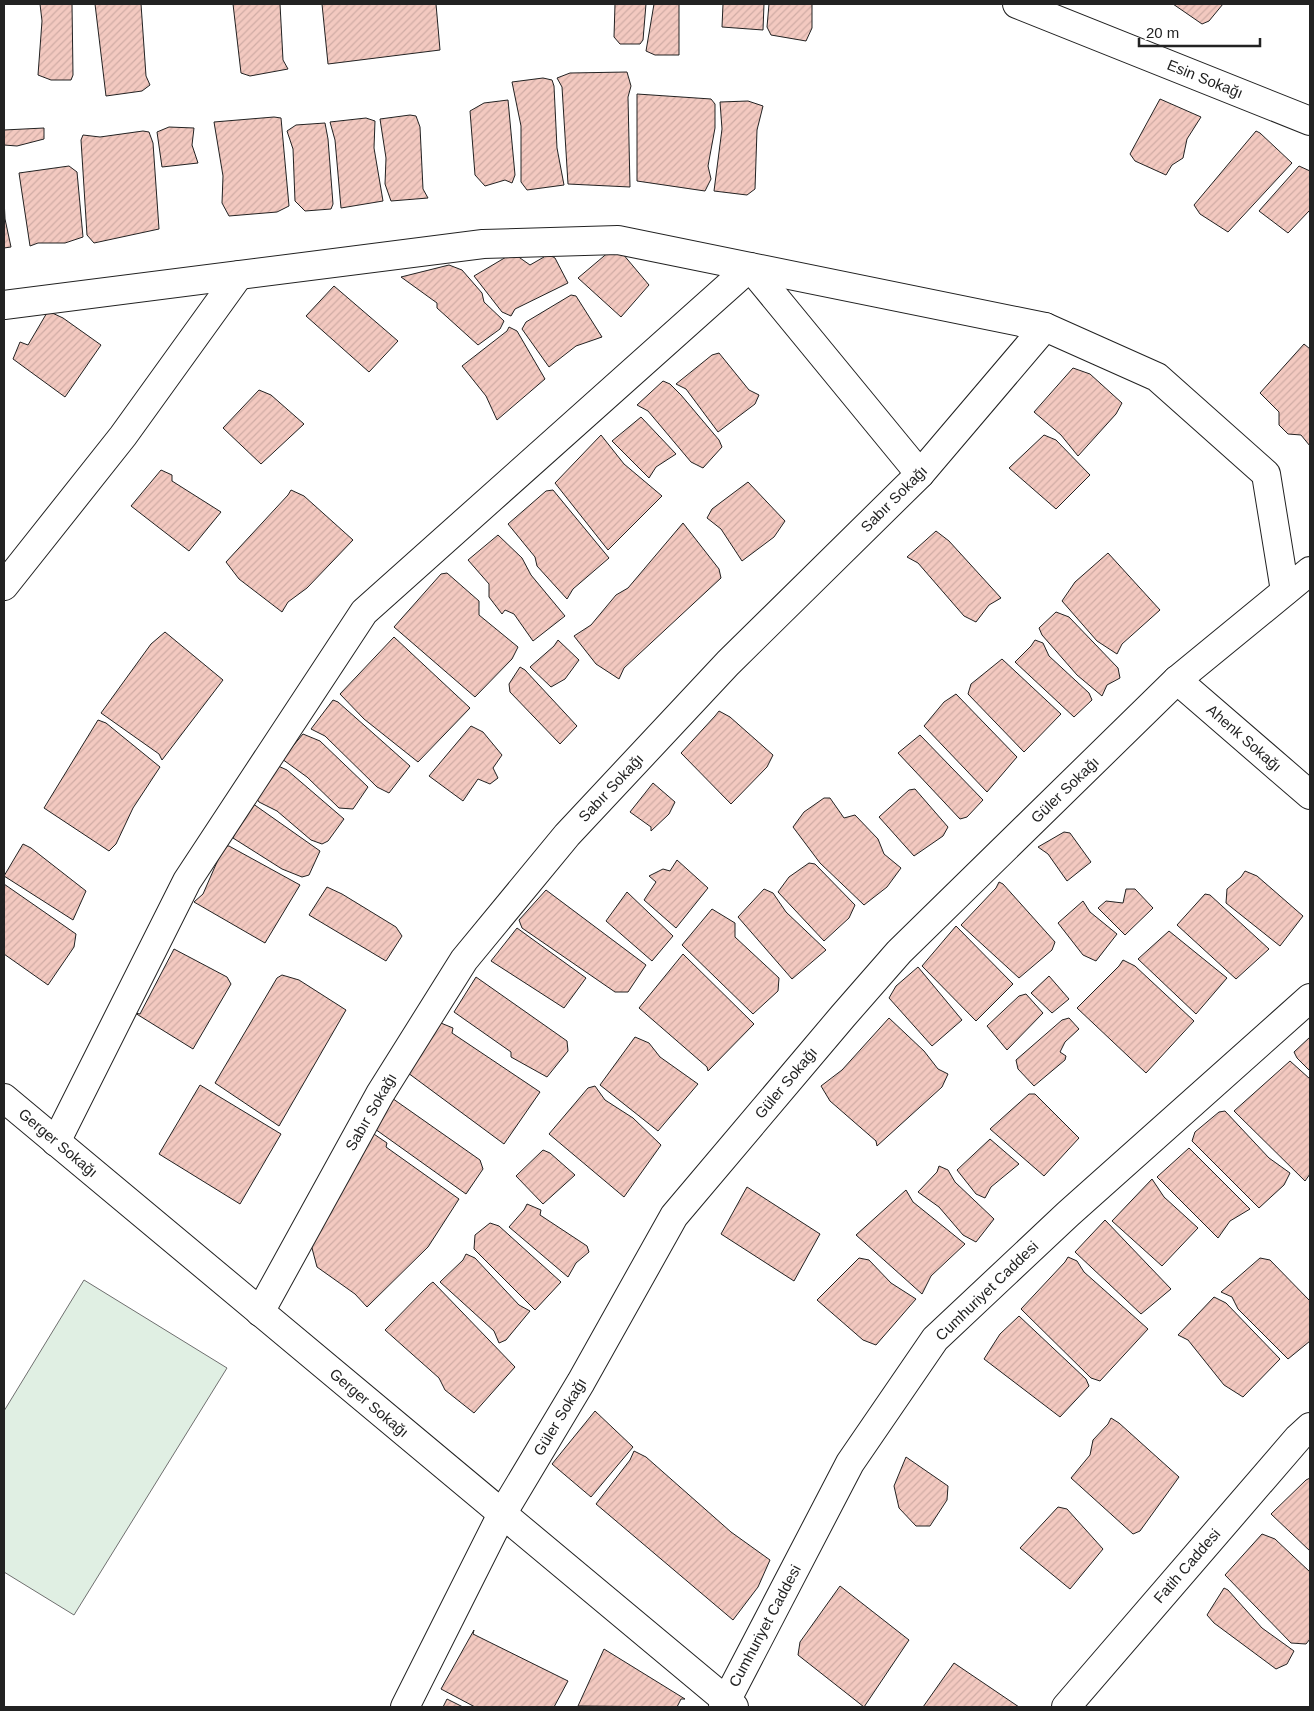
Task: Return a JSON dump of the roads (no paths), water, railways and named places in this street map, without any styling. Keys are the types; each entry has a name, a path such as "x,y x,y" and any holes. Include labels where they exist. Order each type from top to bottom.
{"street":[{"name":"Esin Sokağı","path":"1017,4 1310,121"},
{"path":"4,305 483,244 618,240 1045,327 1157,377 1266,474 1285,591"},
{"path":"750,268 920,474"},
{"path":"56,1142 186,881 364,612 750,268"},
{"path":"4,586 122,436 239,275"},
{"name":"Sabır Sokağı","path":"260,1312 380,1094 464,960 567,836 728,663 920,474 1045,327"},
{"name":"Güler Sokağı","path":"405,1707 502,1514 581,1382 674,1216 899,952 1178,680 1310,571"},
{"name":"Ahenk Sokağı","path":"1178,680 1310,795"},
{"name":"Cumhuriyet Caddesi","path":"728,1705 850,1463 935,1339 1068,1214 1310,998"},
{"name":"Gerger Sokağı","path":"4,1098 728,1705"},
{"name":"Fatih Caddesi","path":"1066,1707 1298,1438 1310,1427"}]}
